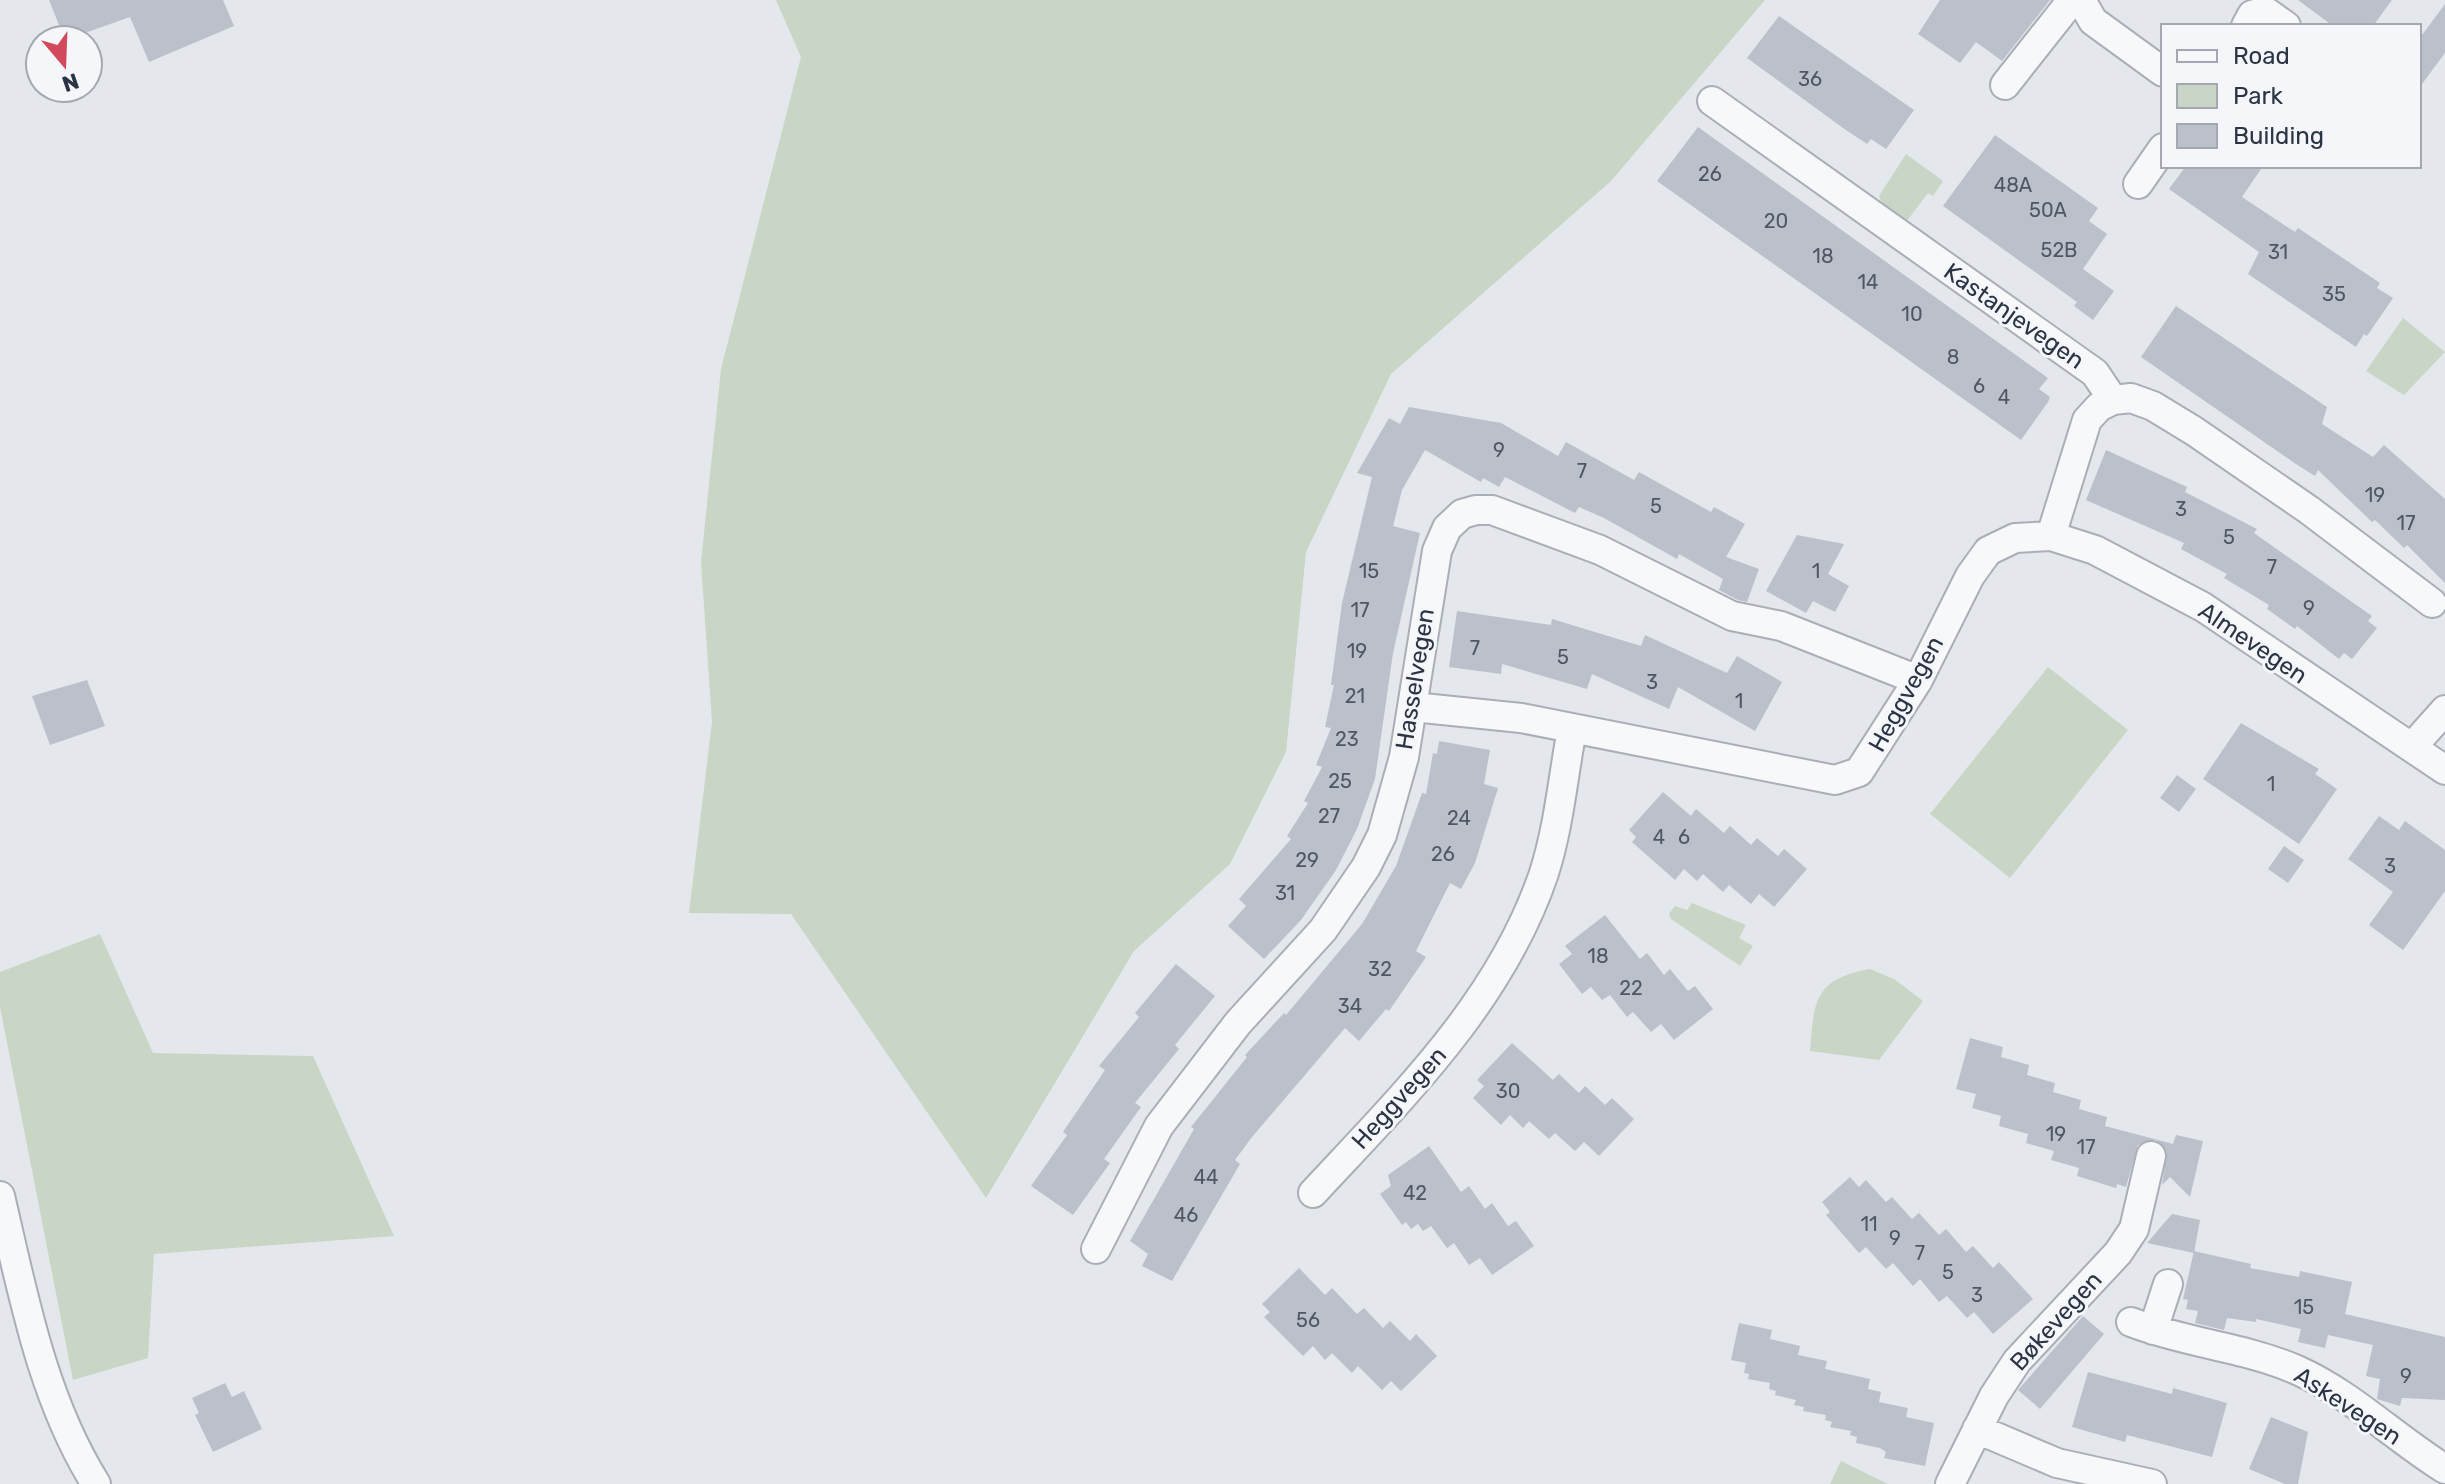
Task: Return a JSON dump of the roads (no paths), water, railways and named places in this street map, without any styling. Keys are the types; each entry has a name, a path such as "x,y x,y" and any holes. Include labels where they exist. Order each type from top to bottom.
{"street":[{"path":"2005,85 2072,0"},
{"path":"2081,0 2093,21 2161,71"},
{"path":"2248,14 2265,11 2283,24"},
{"name":"Kastanjevegen","path":"1712,101 2095,373 2113,400"},
{"path":"2138,184 2161,151"},
{"path":"2051,536 2087,420 2099,407 2113,400 2131,398 2153,406 2194,431 2309,510 2432,603"},
{"name":"Hasselvegen","path":"1096,1249 1159,1126 1238,1023 1323,930 1366,867 1394,802 1413,707 1437,551 1447,528 1462,514 1492,510 1567,536 1732,616 1781,626 1918,680"},
{"name":"Heggvegen","path":"1413,707 1521,718 1835,780 1859,772 1866,766 1918,680 1970,576 1988,551 2015,538 2051,536"},
{"name":"Almevegen","path":"2051,536 2095,550 2203,607 2445,770"},
{"path":"2412,747 2445,710"},
{"name":"Heggvegen","path":"1313,1193 1463,1025 1505,963 1544,874 1560,810 1572,729"},
{"name":"Bøkevegen","path":"1950,1484 1977,1429 2017,1361 2118,1253 2134,1229 2151,1156"},
{"path":"0,1196 43,1365 60,1414 96,1484"},
{"name":"Askevegen","path":"2168,1284 2142,1326 2297,1370 2356,1406 2445,1469"},
{"path":"1977,1429 2057,1463 2152,1484"}]}
